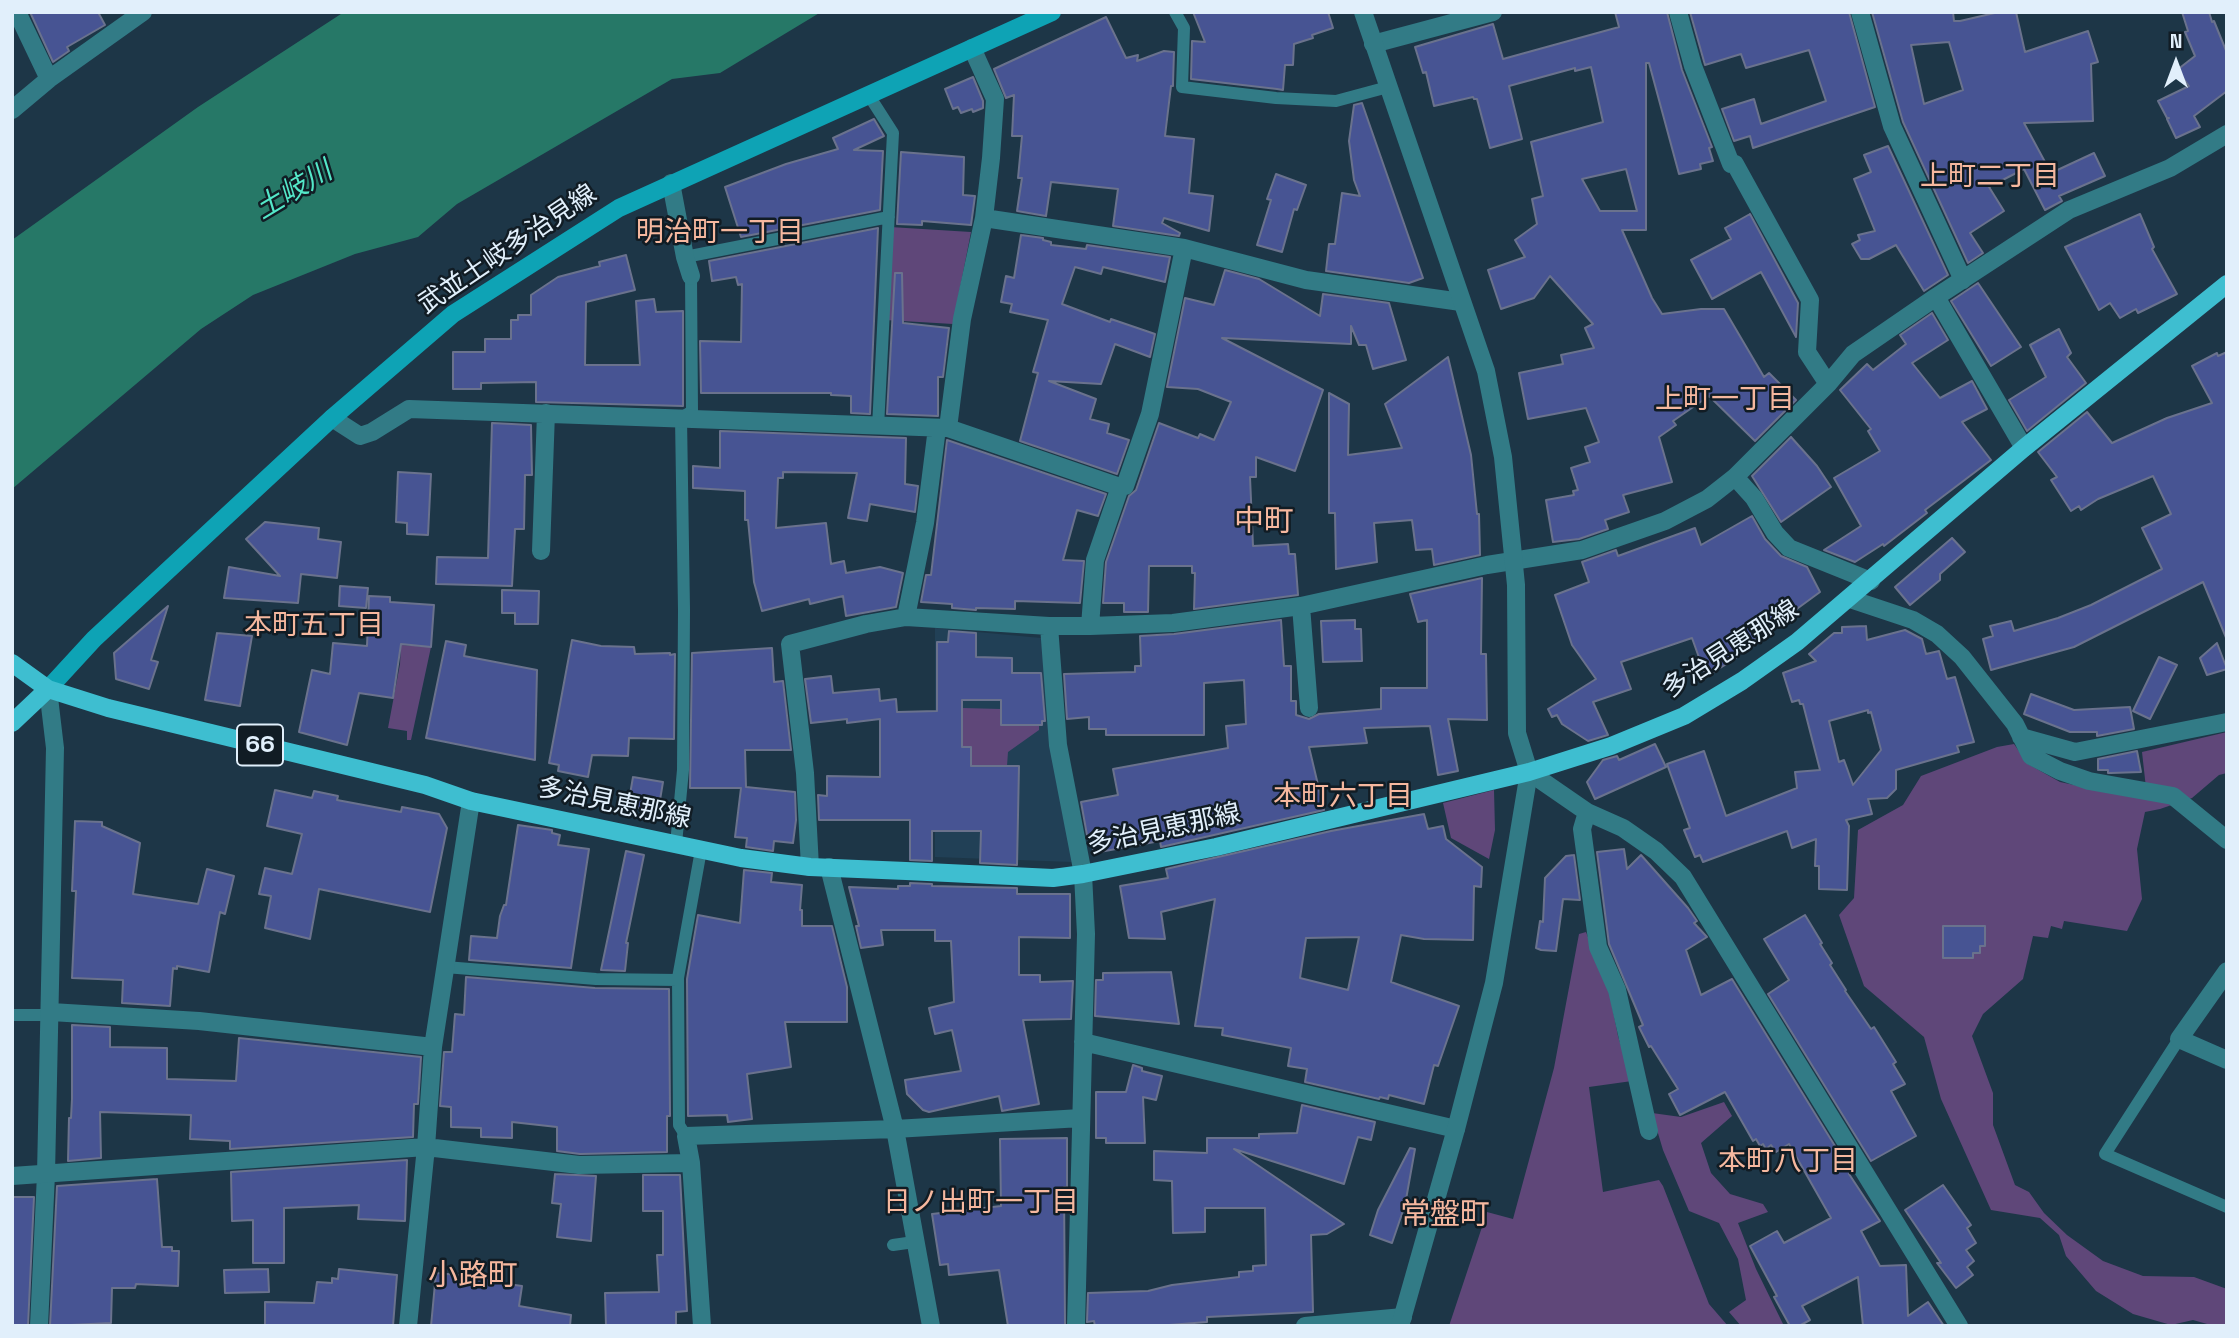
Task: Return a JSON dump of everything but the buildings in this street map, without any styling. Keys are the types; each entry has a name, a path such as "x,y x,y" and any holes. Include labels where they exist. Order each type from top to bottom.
{"main road":[{"name":"武並土岐多治見線","path":"48,689 94,639 332,418 453,314 620,208 1052,12"},
{"name":"多治見恵那線","path":"14,664 48,689 108,708 425,785 471,801 741,858 810,866 1053,878 1083,874 1216,847 1529,772 1611,746 1684,716 1775,658 1850,599 2024,448 2227,284"},
{"path":"12,723 48,689"}],"street":[{"path":"17,12 49,79"},
{"path":"12,110 49,79 143,12"},
{"path":"1305,1326 1401,1321 1494,983 1529,772 1517,733 1516,585 1503,457 1486,371 1363,12"},
{"path":"1373,44 1493,12"},
{"path":"1678,12 1693,66 1731,164 1735,164 1810,300 1807,352 1828,384"},
{"path":"1860,12 1892,126 1963,280"},
{"path":"906,617 962,319 984,218 991,158 995,99 972,48"},
{"path":"810,866 805,773 790,644 866,624 906,617 1090,626 1172,623 1301,606 1512,560 1582,550 1665,521 1707,499 1735,477 1828,384 1853,354 2069,210 2170,168 2227,134"},
{"path":"671,183 691,276"},
{"path":"984,218 1184,248 1306,280 1461,302"},
{"path":"332,418 360,436 409,410 942,428 1120,487 1125,486 1150,414 1184,248"},
{"path":"1936,297 2024,448"},
{"path":"541,551 546,413"},
{"path":"1735,477 1754,498 1775,533 1789,548 1871,581"},
{"path":"1090,626 1095,560 1120,487"},
{"path":"1850,599 1913,620 1937,634 1962,657 2015,724 2031,756 2060,771 2089,781 2173,796 2227,840"},
{"path":"1301,606 1309,708"},
{"path":"1049,626 1058,746 1083,874 1086,934 1076,1326"},
{"path":"39,1326 51,1013 55,748 48,689"},
{"path":"2021,737 2075,752 2227,722"},
{"path":"1529,772 1587,812 1623,828 1656,851 1683,877 1959,1325"},
{"path":"408,1326 433,1047 471,801"},
{"path":"1587,812 1582,829 1598,947 1617,990 1649,1131"},
{"path":"829,866 895,1129 931,1326"},
{"path":"2227,971 2179,1039 2227,1059"},
{"path":"51,1013 198,1021 433,1047"},
{"path":"1083,1042 1456,1129"},
{"path":"702,1326 706,1265 686,1136 895,1129 1081,1118"},
{"path":"12,1176 426,1147 579,1165 691,1163"}],"lane":[{"path":"1175,12 1184,28 1182,87 1276,98 1336,101 1388,87"},
{"path":"868,94 893,133 878,427"},
{"path":"685,257 889,217"},
{"path":"676,844 683,743 681,418 692,411 691,276"},
{"path":"686,1136 679,1125 678,980 701,850"},
{"path":"445,967 596,979 678,980"},
{"path":"12,1015 51,1013"},
{"path":"2179,1039 2105,1154 2227,1207"},
{"path":"893,1245 914,1241"}],"shaded area":[{"path":"890,227 971,232 953,324 885,320"},
{"path":"935,628 1041,638 1072,862 935,857"},
{"path":"401,645 431,647 411,740 407,740 407,731 388,728"},
{"path":"963,708 1001,709 1001,725 1039,725 1039,730 1008,752 1007,766 971,766 971,755 966,755 962,747"},
{"path":"2227,732 2227,773 2219,775 2192,798 2145,812 2137,849 2142,899 2127,931 2064,921 2062,929 2051,926 2048,938 2033,936 2023,979 1983,1014 1972,1036 1993,1093 1993,1125 2015,1185 2029,1192 2044,1213 2067,1235 2103,1261 2143,1276 2194,1277 2227,1289 2227,1326 2214,1326 2193,1320 2171,1325 2133,1314 2096,1291 2066,1256 2059,1235 2040,1218 1991,1210 1941,1099 1924,1037 1864,986 1839,915 1854,898 1858,830 1903,805 1921,776 1997,747 2014,744 2028,764 2060,782 2121,795 2147,797 2142,752"},
{"path":"1494,790 1495,830 1489,859 1451,838 1443,803"},
{"path":"1586,932 1610,995 1618,1036 1632,1081 1589,1087 1603,1192 1659,1180 1709,1304 1728,1326 1449,1326 1487,1212 1513,1219 1554,1068 1579,934"},
{"path":"1724,1102 1732,1116 1701,1143 1711,1173 1730,1194 1763,1204 1768,1212 1738,1223 1756,1269 1784,1326 1741,1326 1729,1312 1746,1300 1738,1259 1719,1223 1689,1211 1663,1150 1652,1113 1681,1117"}],"water":[{"name":"土岐川","path":"344,12 821,12 720,73 672,79 457,204 418,237 355,254 253,295 201,329 12,489 12,240 198,107"}],"district":[{"name":"上町二丁目","path":"1990,177"},
{"name":"明治町一丁目","path":"720,233"},
{"name":"上町一丁目","path":"1725,400"},
{"name":"中町","path":"1264,523"},
{"name":"本町五丁目","path":"314,626"},
{"name":"本町六丁目","path":"1343,797"},
{"name":"本町八丁目","path":"1788,1162"},
{"name":"日ノ出町一丁目","path":"981,1203"},
{"name":"常盤町","path":"1445,1216"},
{"name":"小路町","path":"473,1277"}]}
